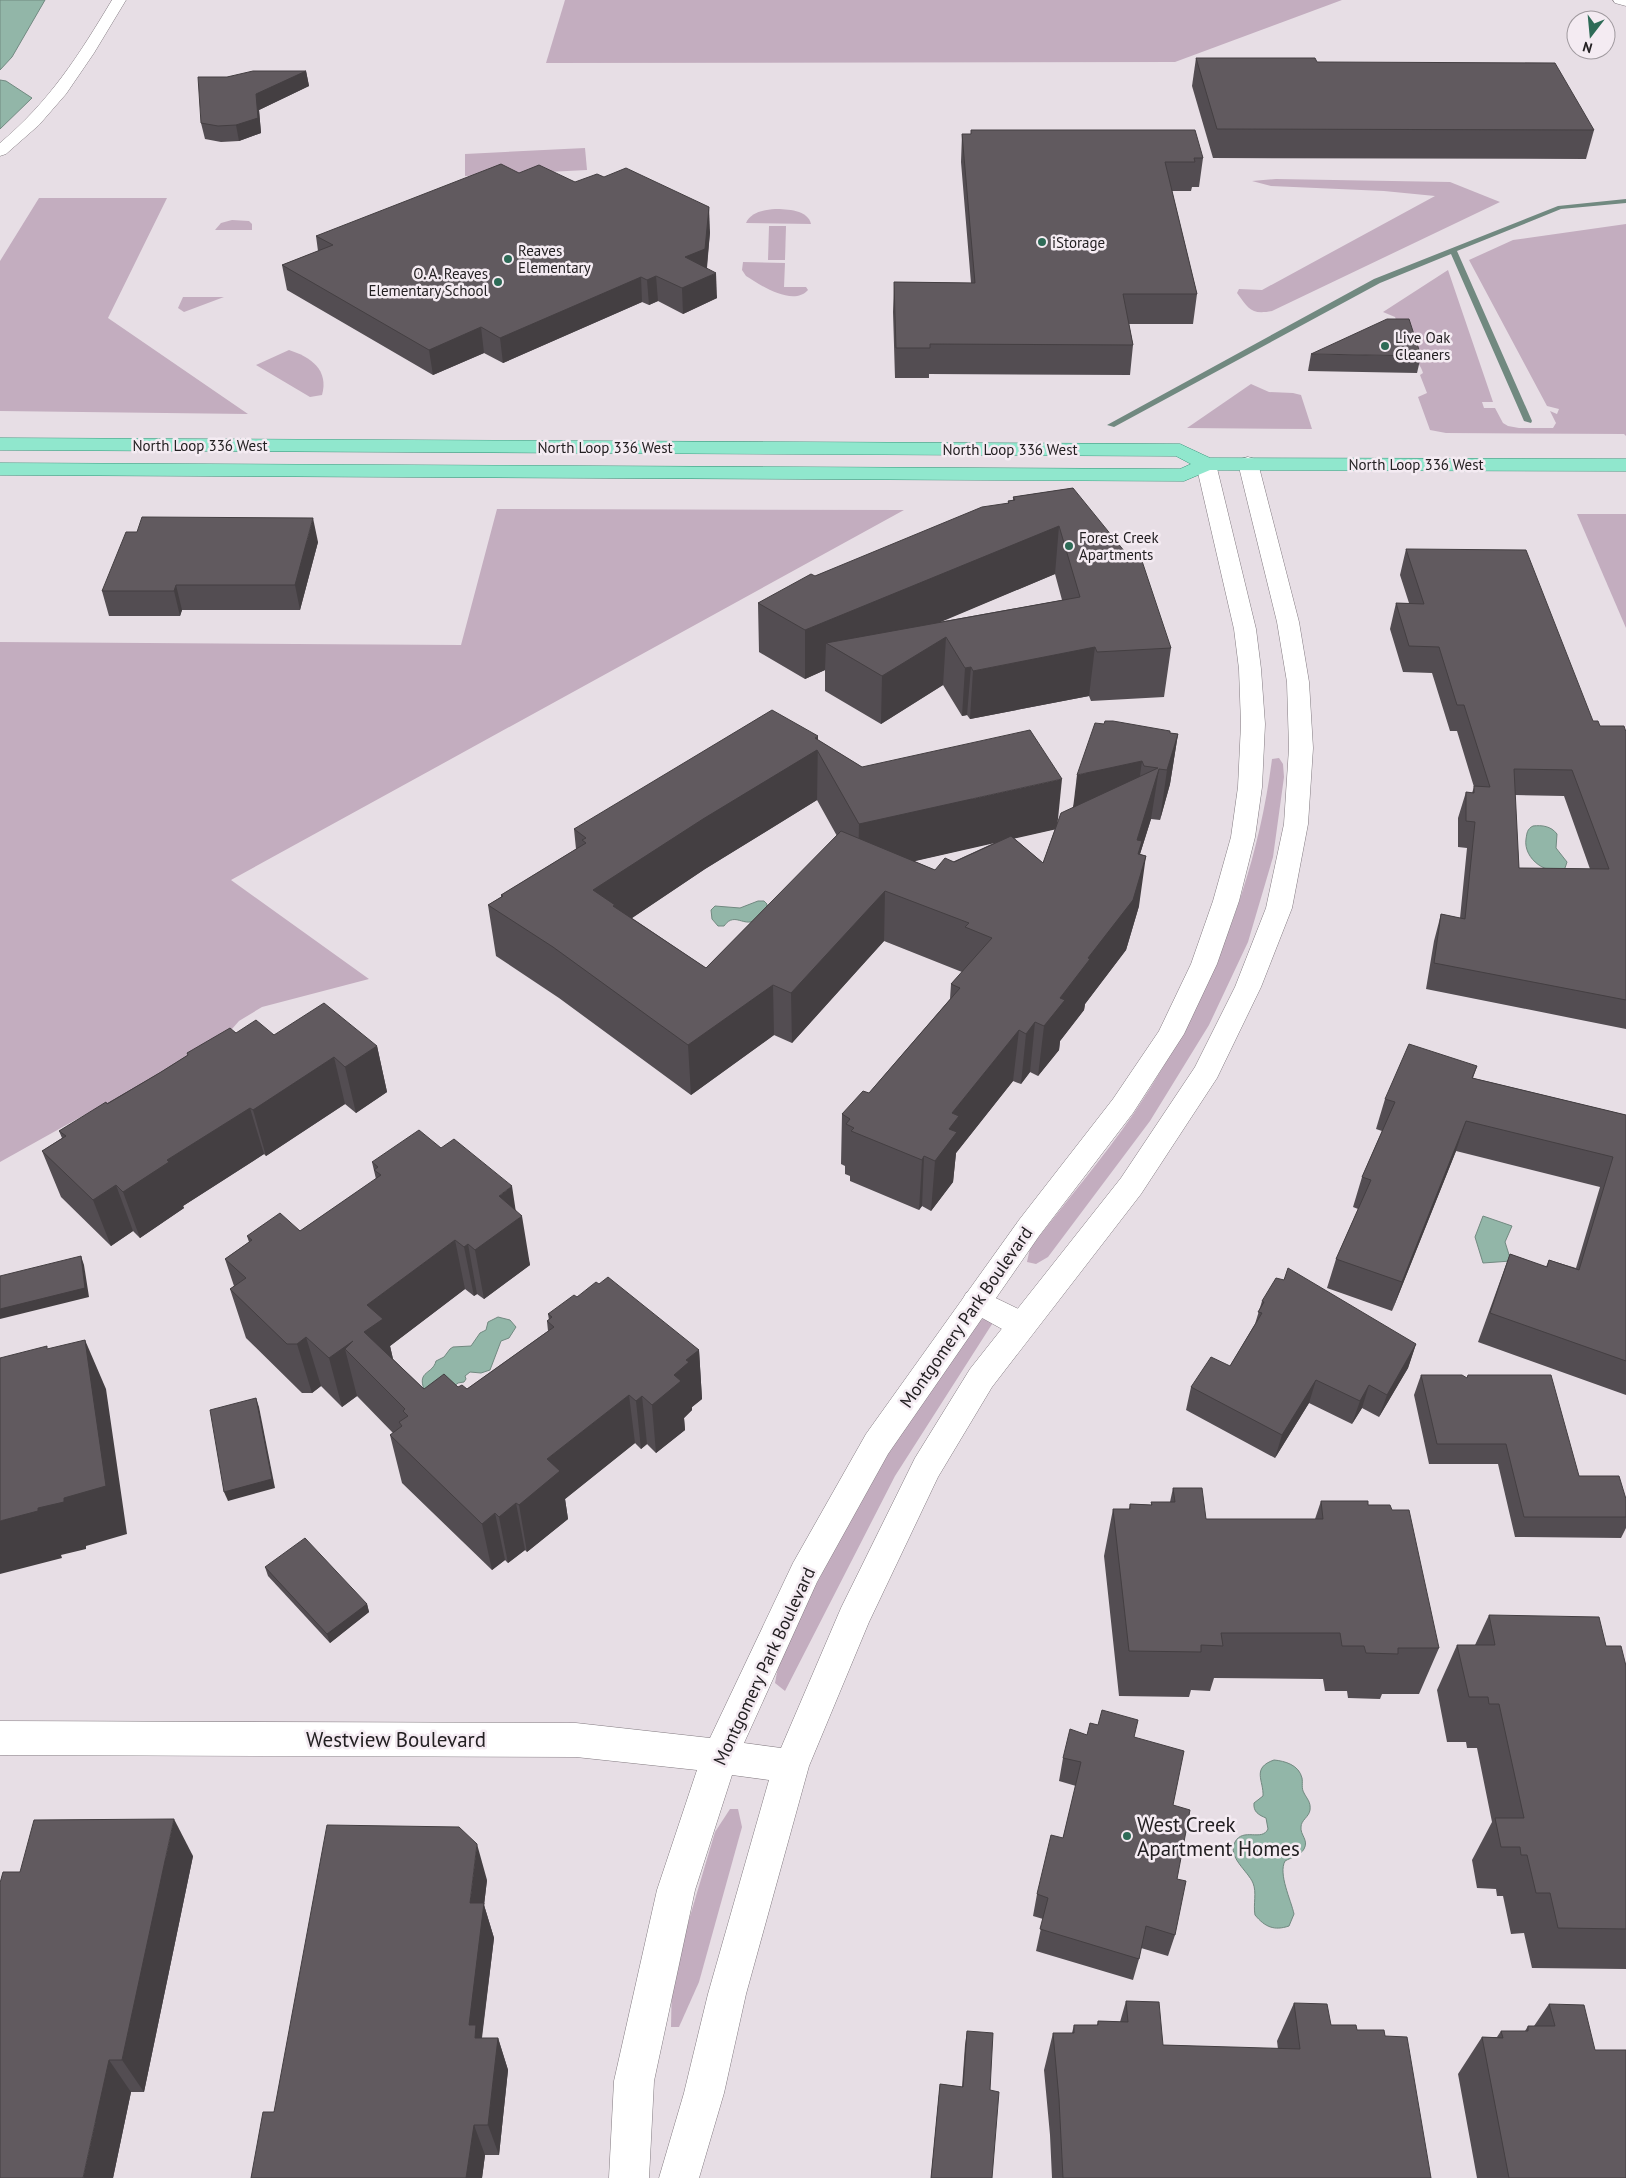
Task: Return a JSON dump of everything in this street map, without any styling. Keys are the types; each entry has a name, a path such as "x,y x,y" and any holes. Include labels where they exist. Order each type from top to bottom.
{"main road":[{"name":"North Loop 336 West","path":"0,444 1180,450 1206,464"},
{"path":"308,470 321,446"},
{"name":"North Loop 336 West","path":"0,469 1184,475 1206,464 1248,463 1626,465"}],"street":[{"path":"0,151 24,131 51,103 89,49 119,0"},
{"path":"1620,0 1626,2"},
{"path":"679,2178 704,2093 727,1994 791,1766 853,1619 926,1468 981,1378 1131,1186 1207,1070 1248,987 1278,908 1296,824 1301,748 1298,682 1288,622 1248,463"},
{"name":"Montgomery Park Boulevard","path":"629,2178 634,2080 676,1890 720,1756 805,1573 872,1453 1029,1228 1123,1106 1171,1034 1204,964 1226,901 1242,837 1250,787 1253,724 1250,669 1245,629 1206,464"},
{"path":"977,1301 1022,1325"},
{"name":"Westview Boulevard","path":"0,1738 576,1740 791,1766"}],"shaded area":[{"path":"0,0 45,0 12,57 0,70"},
{"path":"565,0 1342,0 1175,62 546,63"},
{"path":"0,80 6,81 32,98 0,129"},
{"path":"585,148 587,170 465,176 465,154"},
{"path":"1276,179 1450,182 1500,202 1272,311 1259,312 1251,310 1237,293 1239,289 1262,290 1435,196 1384,191 1271,186 1252,181"},
{"path":"39,198 167,198 108,318 248,414 0,411 0,261"},
{"path":"775,209 801,213 809,219 811,224 746,223 754,214"},
{"path":"232,220 249,221 252,224 252,230 215,230 221,223"},
{"path":"1626,224 1626,436 1624,434 1446,433 1430,430 1418,397 1427,393 1420,375 1423,373 1406,343 1395,317 1383,312 1448,270 1493,402 1482,402 1484,408 1495,408 1503,423 1508,426 1519,428 1553,428 1556,423 1550,411 1557,414 1559,409 1547,406 1469,260 1513,240"},
{"path":"769,226 786,226 785,260 768,260"},
{"path":"743,262 785,263 784,287 806,287 808,290 802,295 794,296 777,293 746,276 742,270"},
{"path":"183,297 224,297 184,312 178,308"},
{"path":"289,350 304,356 316,366 323,378 322,395 310,397 256,365"},
{"path":"1251,384 1269,392 1301,395 1312,429 1187,428"},
{"path":"497,509 904,510 231,880 369,979 262,1007 239,1021 217,1046 77,1119 0,1162 0,642 461,645"},
{"path":"1577,514 1626,514 1626,628"},
{"path":"1279,758 1283,764 1284,777 1273,857 1248,942 1209,1025 1150,1121 1048,1257 1036,1264 1027,1262 1030,1248 1122,1130 1160,1073 1205,988 1224,944 1254,853 1272,759"},
{"path":"1533,826 1552,829 1557,834 1556,848 1567,862 1565,868 1551,870 1544,868 1528,853 1526,846 1527,833"},
{"path":"758,901 764,901 767,904 766,909 762,915 751,922 733,920 728,921 724,926 718,926 712,919 711,910 715,906 740,908"},
{"path":"1483,1216 1512,1226 1505,1242 1511,1261 1483,1263 1475,1237"},
{"path":"989,1315 994,1321 895,1476 785,1691 775,1683 781,1651 875,1473 969,1328"},
{"path":"498,1317 510,1320 516,1327 509,1338 501,1341 490,1370 481,1373 470,1372 465,1376 464,1382 458,1383 452,1388 424,1389 422,1379 436,1361 444,1357 453,1347 471,1346 480,1333 486,1330 488,1322"},
{"path":"1274,1760 1283,1761 1298,1770 1302,1778 1303,1791 1310,1807 1301,1825 1306,1843 1304,1849 1298,1855 1285,1861 1283,1866 1284,1880 1294,1914 1289,1926 1279,1928 1266,1925 1255,1915 1253,1883 1239,1864 1233,1848 1238,1838 1243,1835 1261,1834 1265,1833 1268,1829 1266,1818 1256,1811 1254,1803 1263,1796 1261,1771 1267,1763"},
{"path":"730,1809 738,1809 742,1827 699,1982 679,2027 671,2027 672,1977 715,1832"}],"building":[{"path":"1196,58 1315,58 1317,62 1555,63 1594,130 1217,129"},
{"path":"253,71 306,71 256,94 258,118 236,125 218,126 201,123 198,77 227,77"},
{"path":"971,130 1195,130 1203,158 1194,158 1195,162 1165,162 1197,294 1123,294 1133,345 930,344 930,348 896,348 894,282 975,283 962,134 971,134"},
{"name":"O. A. Reaves Elementary School","path":"501,164 519,173 539,165 575,182 597,174 604,177 626,168 709,207 705,249 685,257 716,273 682,288 656,276 647,280 641,277 500,338 481,327 429,350 282,265 333,245 316,236"},
{"path":"1387,319 1409,319 1421,356 1311,354"},
{"path":"1073,488 1125,552 1139,552 1171,648 1097,652 1095,647 973,671 971,667 965,668 946,637 882,676 826,643 1080,597 1059,526 805,630 758,603 811,574 815,576 982,507 1009,503 1008,501 1015,500 1013,497"},
{"path":"142,517 313,518 295,585 176,585 174,591 102,591 126,532 137,532"},
{"path":"1406,549 1526,550 1593,721 1598,721 1600,726 1624,726 1626,732 1626,1000 1434,963 1441,914 1465,919 1475,822 1466,821 1466,792 1474,793 1474,786 1490,787 1464,705 1457,705 1439,647 1409,646 1396,603 1424,604","holes":["1514,769 1572,770 1609,869 1519,868"]},
{"path":"772,710 818,736 815,738 862,767 1030,730 1062,779 859,824 817,750 703,819 593,890 615,905 613,906 706,968 841,831 935,870 945,858 954,862 1011,836 1043,863 1061,813 1158,768 1144,766 1142,761 1077,775 1095,723 1104,724 1105,721 1113,721 1178,734 1167,770 1159,769 1137,840 1142,841 1138,854 1146,856 1133,900 1088,958 1090,959 1060,998 1065,1000 1044,1026 1035,1022 1026,1034 1019,1030 952,1113 959,1116 949,1129 957,1132 935,1161 924,1156 922,1160 851,1131 854,1128 846,1124 850,1119 842,1114 863,1091 869,1093 960,988 951,984 992,938 965,927 969,923 885,891 791,993 773,985 688,1045 553,947 488,905 503,896 501,895 586,843 582,840 586,838 574,829"},
{"path":"324,1003 377,1046 345,1067 334,1057 253,1110 250,1108 167,1160 169,1162 123,1192 116,1185 93,1200 42,1151 66,1136 59,1131 106,1102 107,1104 161,1072 188,1055 187,1053 230,1028 236,1033 256,1020 274,1035"},
{"path":"1409,1044 1477,1066 1472,1078 1626,1115 1626,1361 1490,1313 1510,1254 1547,1267 1549,1260 1579,1270 1613,1157 1466,1121 1402,1282 1336,1259 1371,1180 1362,1177 1395,1102 1385,1099"},
{"path":"419,1130 441,1148 454,1139 512,1186 499,1196 522,1216 475,1250 468,1244 464,1247 455,1240 367,1305 383,1319 364,1332 424,1389 444,1374 458,1387 462,1385 467,1389 554,1327 547,1321 552,1317 548,1314 574,1295 577,1297 596,1282 599,1284 608,1277 699,1350 686,1360 689,1362 674,1375 681,1381 652,1405 642,1396 636,1401 629,1395 547,1459 560,1471 519,1505 516,1503 499,1517 495,1513 482,1524 390,1435 402,1426 399,1422 408,1416 403,1411 405,1409 345,1349 353,1341 329,1358 306,1337 297,1344 287,1344 230,1289 246,1278 225,1259 252,1240 247,1236 280,1213 300,1231 381,1175 374,1170 378,1167 372,1162"},
{"path":"81,1256 85,1288 0,1309 0,1276"},
{"path":"1288,1268 1416,1344 1387,1395 1369,1385 1360,1401 1316,1380 1282,1435 1191,1387 1211,1357 1230,1366 1262,1313 1258,1312 1264,1302 1262,1301 1276,1278 1284,1280"},
{"path":"85,1340 106,1486 64,1498 64,1502 38,1508 38,1511 0,1521 0,1358 47,1346 47,1349"},
{"path":"1421,1375 1462,1375 1467,1378 1468,1375 1551,1375 1579,1476 1619,1476 1626,1499 1626,1517 1524,1517 1506,1444 1437,1444"},
{"path":"256,1398 272,1479 224,1492 210,1410"},
{"path":"1173,1488 1202,1488 1206,1519 1323,1519 1321,1501 1368,1501 1368,1505 1390,1505 1392,1510 1409,1510 1439,1648 1398,1648 1398,1654 1366,1653 1364,1646 1342,1646 1340,1633 1221,1633 1223,1646 1201,1645 1201,1652 1129,1651 1113,1509 1130,1509 1130,1504 1152,1505 1151,1502 1175,1502"},
{"path":"305,1538 367,1604 327,1634 265,1567"},
{"path":"1489,1615 1599,1617 1606,1646 1621,1646 1626,1666 1626,1929 1558,1928 1550,1893 1536,1893 1527,1855 1521,1855 1520,1847 1501,1847 1495,1818 1524,1818 1499,1704 1489,1704 1488,1697 1469,1697 1457,1645 1495,1645"},
{"path":"1102,1710 1138,1720 1134,1737 1184,1751 1173,1805 1190,1810 1177,1879 1186,1881 1175,1935 1146,1926 1139,1959 1040,1929 1048,1898 1037,1894 1051,1835 1063,1838 1081,1762 1063,1758 1070,1729 1087,1735 1090,1723 1098,1725"},
{"path":"174,1819 122,2060 109,2060 83,2178 0,2178 0,1883 3,1872 20,1872 34,1820"},
{"path":"327,1825 459,1827 477,1844 470,1903 484,1903 469,2025 476,2025 475,2038 498,2038 488,2125 474,2125 466,2178 251,2178 263,2112 274,2112"},
{"path":"1126,2001 1159,2002 1163,2045 1300,2049 1294,2003 1327,2004 1331,2025 1356,2025 1357,2030 1384,2030 1385,2036 1407,2037 1431,2178 1063,2178 1053,2033 1074,2033 1074,2025 1098,2025 1098,2021 1128,2022"},
{"path":"1549,2004 1584,2005 1595,2050 1626,2050 1626,2178 1509,2178 1482,2037 1503,2038 1501,2031 1528,2031 1528,2026 1555,2026"},
{"path":"967,2031 993,2033 990,2090 999,2092 992,2178 931,2178 940,2084 963,2087"}],"waterway":[{"path":"1453,250 1560,207 1626,201"},
{"path":"1111,425 1377,281 1453,250"},
{"path":"1453,250 1528,421"}],"place":[{"name":"iStorage","path":"1042,242"},
{"name":"Reaves Elementary","path":"508,259"},
{"name":"O. A. Reaves Elementary School","path":"498,282"},
{"name":"Live Oak Cleaners","path":"1385,346"},
{"name":"Forest Creek Apartments","path":"1069,546"},
{"name":"West Creek Apartment Homes","path":"1127,1836"}]}
